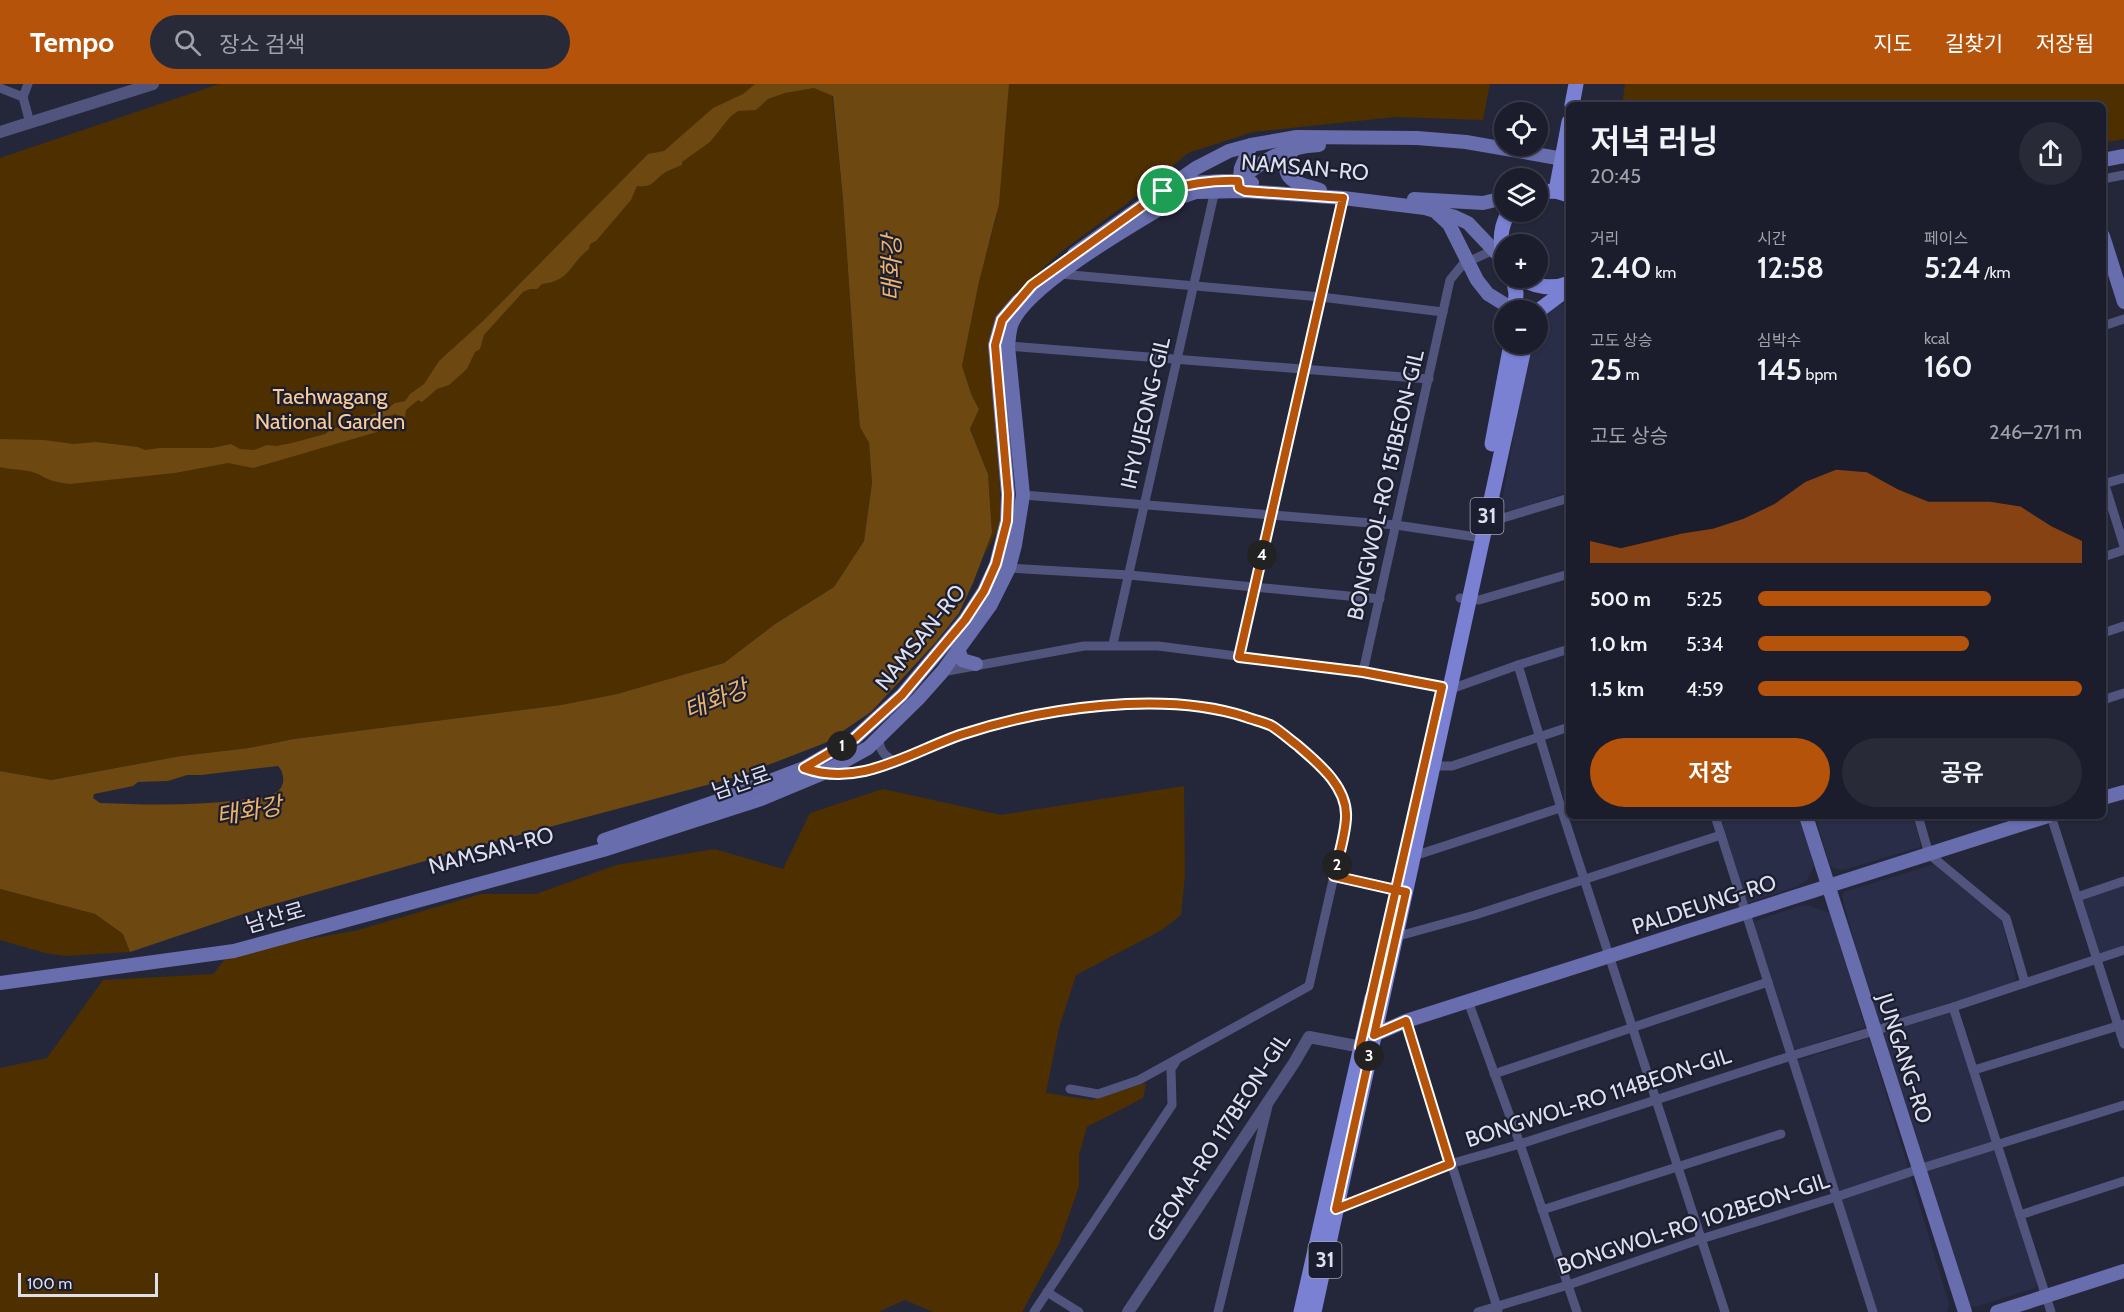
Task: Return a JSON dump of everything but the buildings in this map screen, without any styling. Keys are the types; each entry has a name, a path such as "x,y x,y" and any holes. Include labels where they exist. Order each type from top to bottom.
{"main road":[{"path":"1573,102 1576,84"},
{"path":"1320,190 1289,177 1287,157 1297,146 1344,144 1368,136"},
{"path":"1163,191 1196,168 1229,151 1297,137 1368,136 1466,142 1566,159"},
{"path":"1550,189 1566,138"},
{"path":"1251,145 1241,168 1242,186 1436,211 1468,223 1494,247"},
{"name":"남산로","path":"0,983 234,951 603,850 761,799 821,774 868,748 942,672 990,606 1009,568 1023,495 1008,346 1011,324 1023,307 1060,274 1176,199 1196,192 1242,186 1274,155 1297,146"},
{"path":"2106,159 2124,156"},
{"name":"NAMSAN-RO","path":"0,975 194,951 257,939 580,848 717,801 804,768 855,738 902,695 965,620 984,591 996,564 1007,521 1008,494 995,345 1002,320 1032,285 1163,191 1191,183 1320,190 1465,202 1483,203 1494,200"},
{"path":"1436,211 1449,224 1477,280 1488,294 1498,300"},
{"path":"2106,245 2124,302"},
{"path":"1548,287 1566,290"},
{"path":"1548,304 1566,291"},
{"path":"1301,1312 1368,1044 1480,533 1489,460 1509,354"},
{"name":"31","path":"1480,533 1523,354"},
{"path":"958,650 962,660 976,664"},
{"name":"31","path":"1314,1312 1368,1044 1395,937 1401,891 1414,856 1433,766 1446,688"},
{"path":"2106,797 2124,792"},
{"name":"JUNGANG-RO","path":"1807,819 1965,1312"},
{"name":"PALDEUNG-RO","path":"1368,1044 1406,1021 2040,819"},
{"path":"1997,1312 2124,1271"}],"street":[{"path":"28,84 23,97 30,123"},
{"path":"0,132 153,84"},
{"path":"0,88 23,97"},
{"path":"2106,179 2124,176"},
{"name":"IHYUJEONG-GIL","path":"1113,644 1194,285 1218,190"},
{"path":"1244,657 1255,587 1343,198"},
{"name":"BONGWOL-RO 151BEON-GIL","path":"1363,672 1450,280 1463,264 1494,256"},
{"path":"1060,274 1321,297 1443,312"},
{"path":"2106,325 2124,320"},
{"path":"1008,346 1429,379"},
{"path":"2106,482 2124,478"},
{"path":"2106,489 2124,548 2106,556"},
{"path":"1023,495 1480,533 1566,499"},
{"path":"1009,568 1129,575 1380,599"},
{"path":"1465,599 1492,597 1566,575"},
{"path":"2106,632 2124,626"},
{"path":"942,672 1084,646 1113,644 1158,646 1363,672 1446,688 1566,650"},
{"path":"1414,856 1565,807 1539,736 1518,665"},
{"path":"2106,699 2124,693"},
{"path":"804,768 821,774 861,772 895,762 959,735 1023,717 1071,709 1174,705 1224,710 1271,726 1320,765 1335,783 1344,804 1346,816 1309,986 1139,1080 1098,1094 1070,1089"},
{"path":"1433,766 1452,766 1566,729"},
{"path":"879,737 881,753 895,762"},
{"path":"1568,819 1584,879 1725,1312"},
{"path":"1716,819 1873,1312"},
{"path":"1919,819 1929,854 2006,918 2025,983"},
{"path":"2050,819 2121,1025 2124,1044"},
{"path":"1395,937 1475,915 1721,835"},
{"path":"1334,876 1401,891"},
{"path":"2077,897 2124,881"},
{"name":"BONGWOL-RO 114BEON-GIL","path":"1336,1209 1450,1164 1953,1007 2124,950"},
{"path":"1494,1074 1768,982"},
{"path":"1468,1001 1577,1312"},
{"path":"1953,1007 2052,1312"},
{"path":"1406,1021 1497,1309"},
{"path":"1974,1070 2121,1025"},
{"name":"GEOMA-RO 117BEON-GIL","path":"1128,1312 1309,1037 1368,1044"},
{"path":"1034,1312 1172,1105 1171,1070 1176,1061"},
{"path":"1218,1312 1269,1101"},
{"name":"BONGWOL-RO 102BEON-GIL","path":"1478,1312 1497,1309 1701,1239 2124,1105"},
{"path":"1542,1210 1781,1134"},
{"path":"2020,1215 2124,1181"},
{"path":"1047,1292 1079,1312"}],"shaded area":[{"path":"1566,304 1566,493 1509,511 1501,507 1528,354 1548,354 1548,312"},
{"path":"1721,819 1801,819 1812,854 1813,868 1807,880 1798,886 1747,903"},
{"path":"1816,819 1913,819 1920,847 1843,870 1830,865"},
{"path":"1938,863 2001,918 2016,978 2014,983 1877,1025 1842,896 1844,892"},
{"path":"2124,884 2124,945 2099,955 2081,898"},
{"path":"1807,905 1831,913 1865,1027 1799,1049 1792,1048 1753,922"},
{"path":"1950,1013 2037,1283 2035,1288 1975,1307 1968,1305 1880,1034"},
{"path":"1869,1038 1949,1304 1947,1312 1875,1312 1796,1061"}],"green space":[{"name":"Taehwagang National Garden","path":"219,84 831,84 843,199 860,427 869,443 872,483 864,541 834,587 775,624 724,663 617,694 561,705 294,739 249,748 181,756 50,780 0,771 0,158"},
{"path":"1009,84 1490,84 1483,120 1395,117 1253,132 1188,153 1125,205 1062,251 1020,289 1002,320 995,345 1001,524 984,556 992,533 988,474 970,428 979,408 972,396 962,366 981,273 996,218"},
{"path":"1625,84 2124,84 2124,139 2106,142 2106,102 1622,102"},
{"path":"1184,786 1185,875 1181,915 1162,930 1076,975 1059,1028 1046,1093 1092,1100 1146,1083 1143,1098 1087,1127 1079,1155 1079,1186 1059,1244 1022,1312 933,1312 905,1300 878,1312 0,1312 0,1068 47,1058 103,980 213,974 229,954 358,930 481,894 536,894 616,865 715,849 783,869 810,813 883,789 1001,815"},
{"path":"0,889 95,914 123,934 130,952 65,956 45,953 0,940"}],"water":[{"name":"태화강","path":"755,84 1009,84 999,204 979,282 962,366 979,409 970,429 988,474 992,533 959,613 936,642 871,712 825,743 737,777 467,849 264,907 130,952 123,934 95,914 0,889 0,771 51,780 181,756 249,748 294,739 561,705 617,694 724,663 775,624 834,587 864,541 872,483 869,443 860,427 833,96 814,88 785,93 768,99 756,110 738,111 730,117 710,142 682,162 682,165 665,173 650,185 637,186 631,200 565,275 542,284 537,289 523,292 484,335 480,349 475,352 467,369 449,385 437,389 422,402 418,400 406,410 405,418 395,414 389,416 377,432 253,468 228,463 175,473 70,484 53,481 29,471 0,467 0,439 44,440 74,444 96,442 138,447 145,450 212,448 231,444 240,449 254,450 267,445 292,443 325,434 332,429 362,421 395,403 405,401 410,394 424,384 439,361 483,321 648,154 664,151 713,108 743,94","holes":["278,766 283,784 279,791 258,798 152,805 100,803 93,798 94,794 133,786 138,782 168,781 187,775"]}],"route":[{"path":"1163,191 1032,285 1002,320 995,345 1008,494 1007,521 996,564 984,591 965,620 925,671 855,738 804,768 821,774 861,772 895,762 959,735 1023,717 1071,709 1128,705 1174,705 1224,710 1271,726 1295,744 1320,765 1335,783 1344,804 1346,816 1334,876 1396,890 1406,892 1374,1035 1406,1021 1450,1164 1336,1209 1371,1049 1360,1047 1386,938 1396,890 1442,687 1363,672 1239,657 1343,198 1245,191 1239,188 1238,181 1191,183 1163,191"}]}
